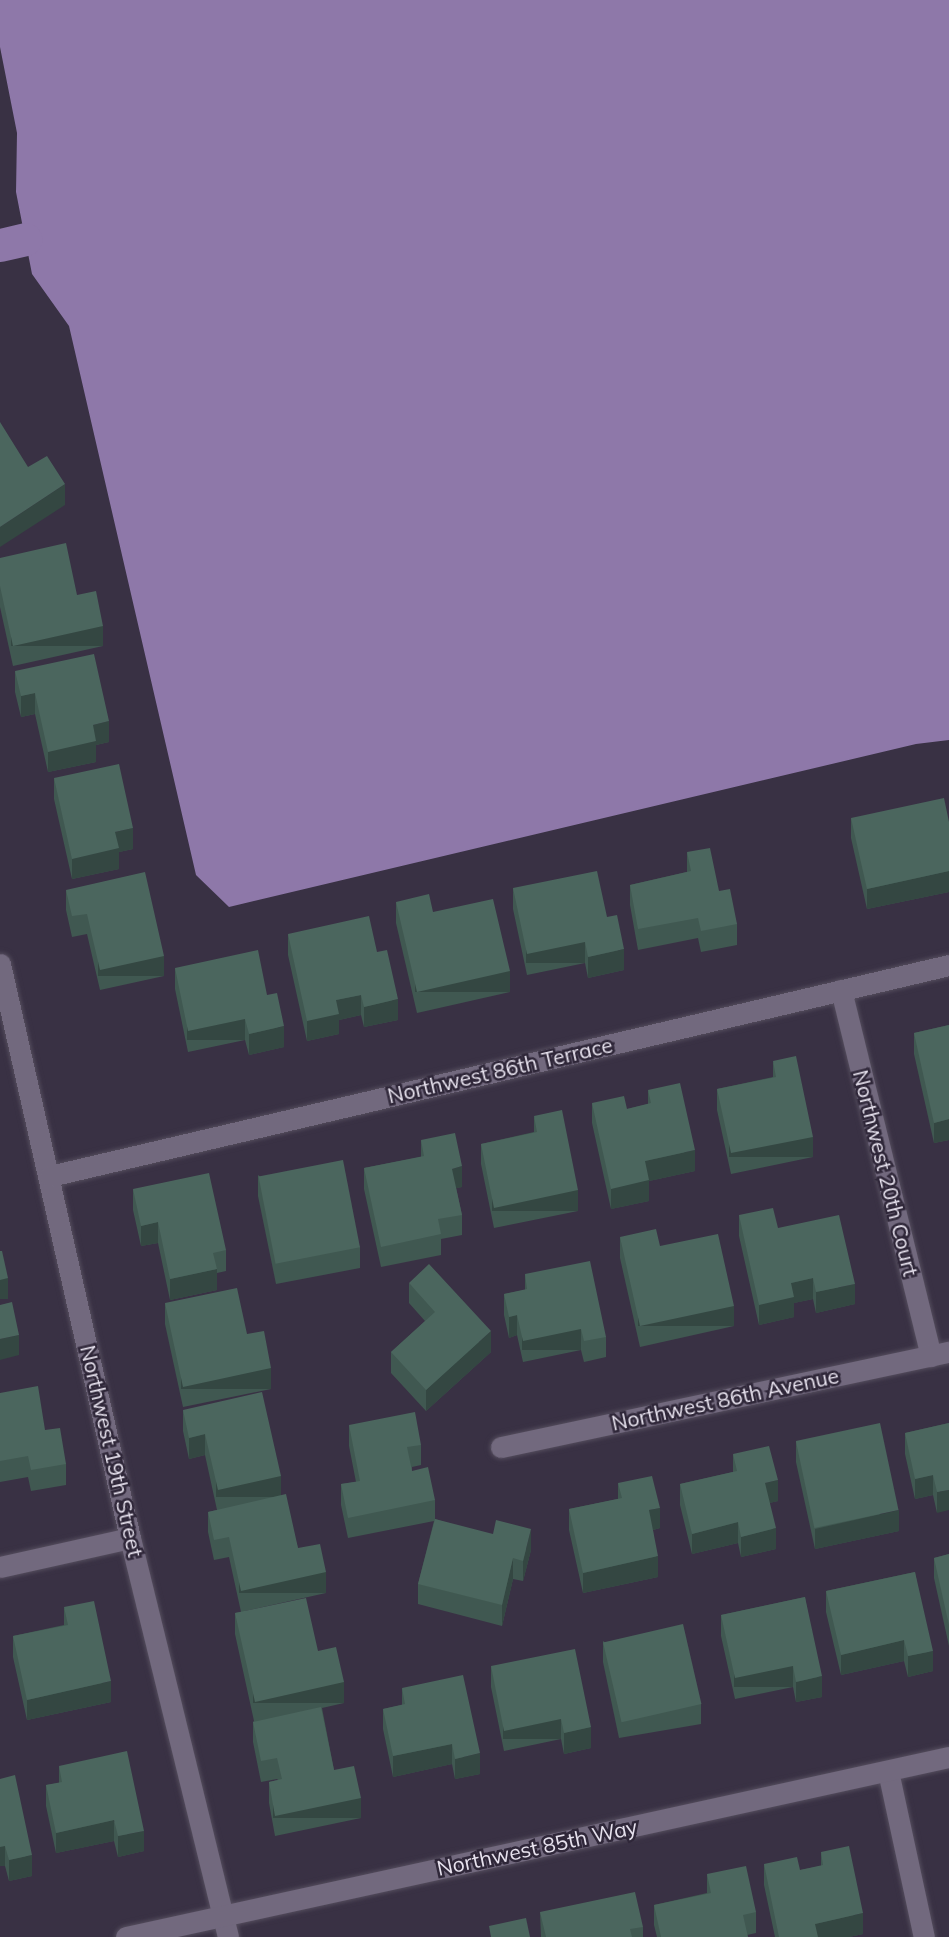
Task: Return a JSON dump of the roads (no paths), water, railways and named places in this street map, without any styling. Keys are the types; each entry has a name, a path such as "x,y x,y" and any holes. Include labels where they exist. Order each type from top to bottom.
{"street":[{"name":"Northwest 19th Street","path":"0,964 130,1538 228,1937"},
{"name":"Northwest 86th Terrace","path":"50,1176 949,965"},
{"name":"Northwest 20th Court","path":"841,990 940,1354"},
{"name":"Northwest 86th Avenue","path":"501,1447 940,1354"},
{"path":"0,1567 130,1538"},
{"name":"Northwest 85th Way","path":"126,1937 949,1757"},
{"path":"888,1772 924,1937"}],"waterway":[{"path":"0,245 25,239"}]}
